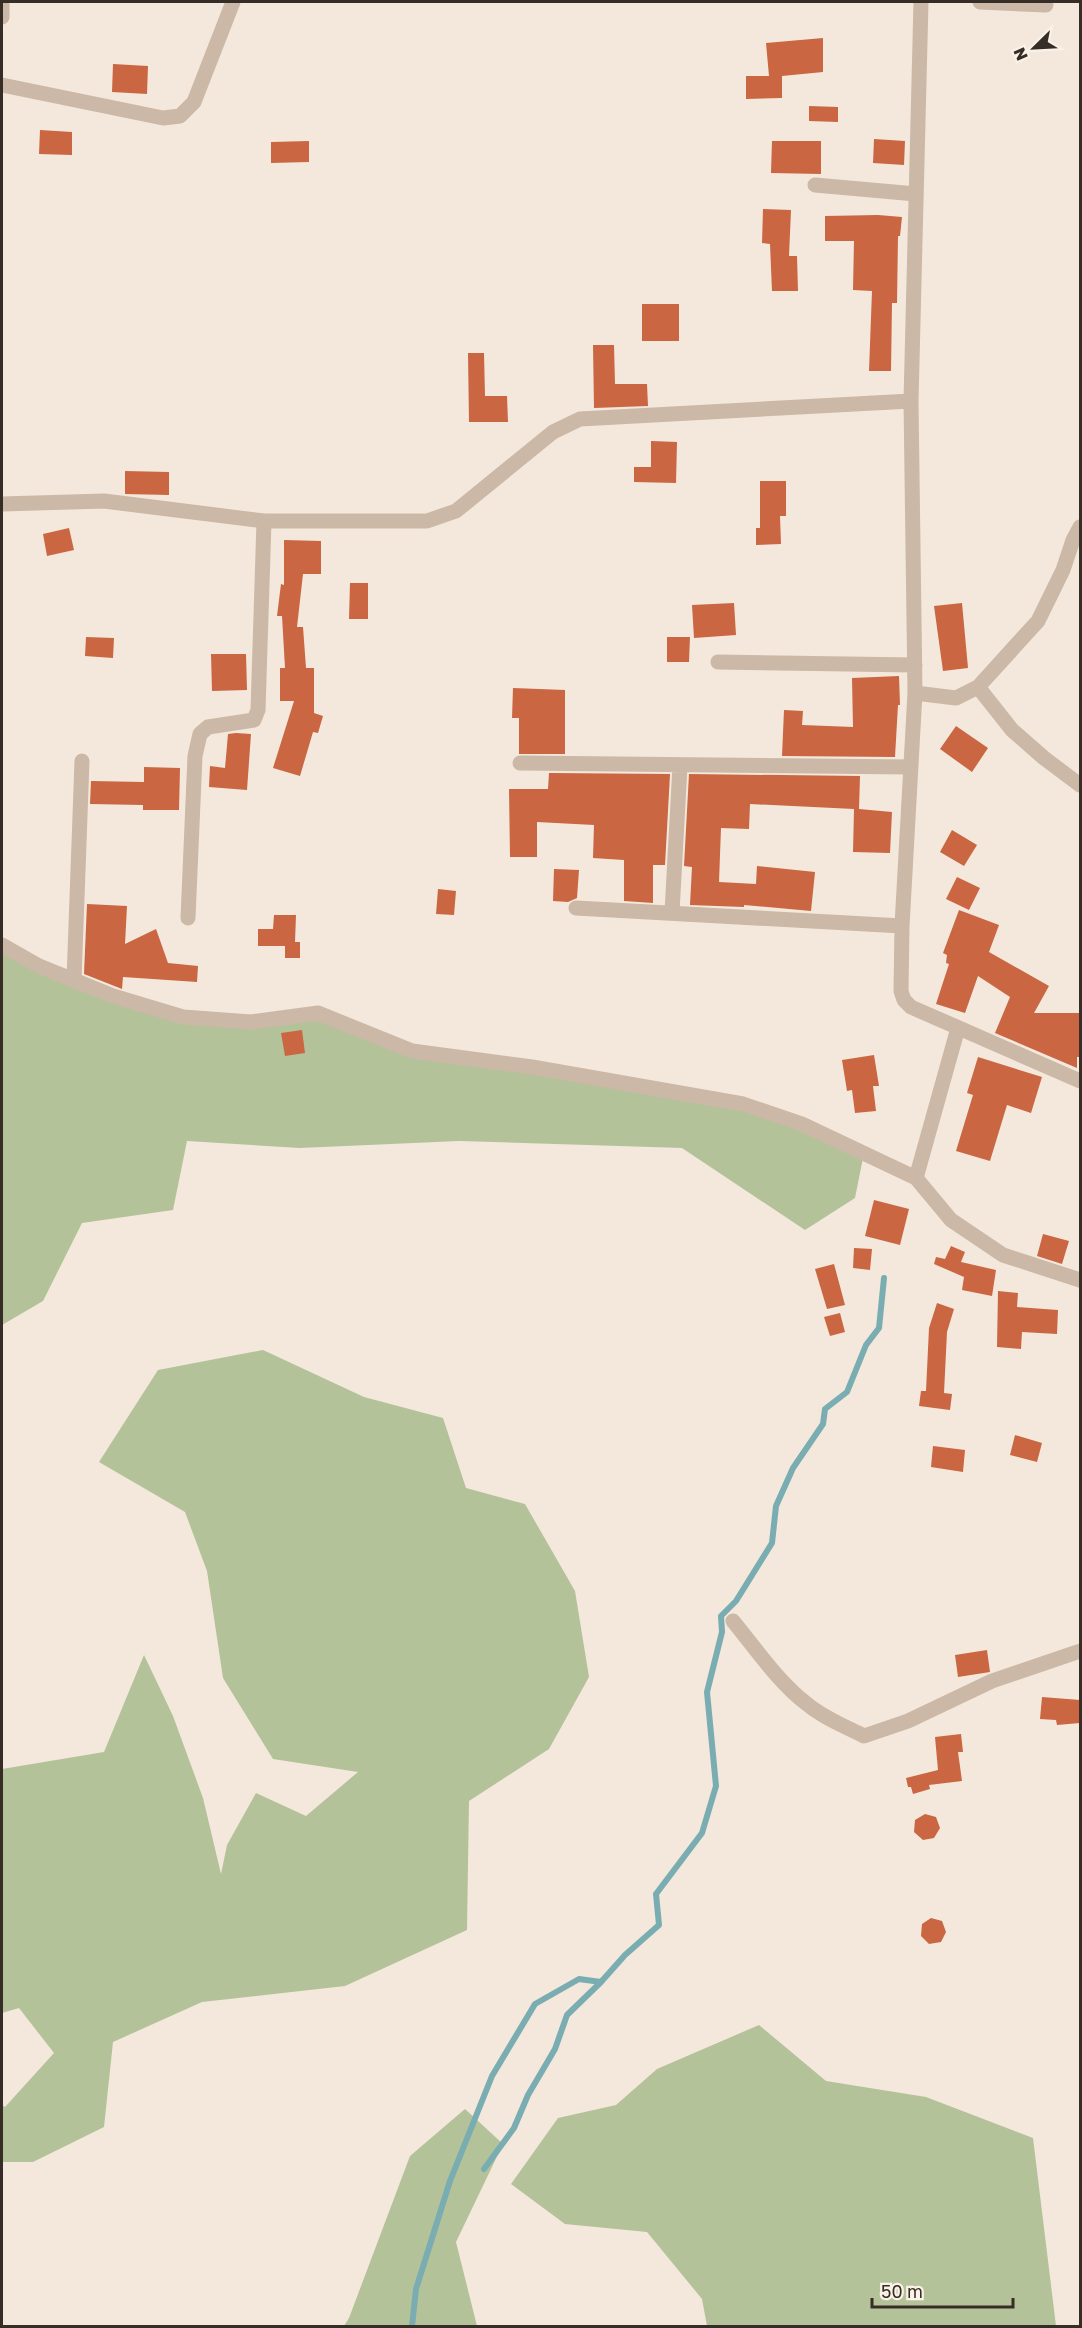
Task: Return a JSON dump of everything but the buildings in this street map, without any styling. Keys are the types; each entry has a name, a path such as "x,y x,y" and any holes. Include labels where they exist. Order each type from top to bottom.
{"street":[{"path":"2,2 2,17"},
{"path":"2,85 163,118 180,116 194,102 233,2"},
{"path":"921,2 911,401 915,693 902,926 901,991 903,1000 911,1007 1080,1081"},
{"path":"980,2 1046,5"},
{"path":"815,185 916,194"},
{"path":"2,504 104,501 264,521 427,521 456,511 553,432 580,419 911,401"},
{"path":"188,918 195,756 200,734 208,727 254,720 258,710 264,521"},
{"path":"915,693 956,698 978,687 1038,621 1063,570 1080,527"},
{"path":"718,662 915,665"},
{"path":"978,687 1012,730 1080,785"},
{"path":"74,980 82,761"},
{"path":"520,763 911,767"},
{"path":"672,912 680,766"},
{"path":"576,908 902,926"},
{"path":"2,945 39,966 113,996 183,1017 251,1022 318,1013 412,1051 532,1067 743,1104 802,1124 916,1178 951,1220 1003,1255 1080,1280"},
{"path":"916,1178 958,1028"},
{"path":"733,1621 779,1677 806,1704 831,1720 864,1736 908,1721 992,1681 1080,1651"}],"green space":[{"path":"2,945 183,1017 318,1013 412,1051 743,1104 864,1153 855,1198 805,1230 682,1148 459,1141 300,1148 187,1141 173,1210 82,1223 43,1301 2,1325"},
{"path":"263,1350 364,1397 443,1418 466,1488 525,1504 575,1591 589,1677 549,1749 469,1801 467,1930 345,1986 202,2002 113,2042 104,2127 33,2162 2,2162 2,2105 5,2107 54,2053 19,2008 2,2013 2,1769 104,1752 144,1655 173,1716 203,1798 221,1874 227,1845 256,1793 306,1816 358,1772 273,1759 223,1678 207,1571 185,1512 99,1462 158,1370"},
{"path":"759,2025 826,2081 926,2097 1033,2138 1056,2326 707,2326 702,2299 647,2232 565,2224 511,2184 558,2118 616,2105 657,2069"},
{"path":"465,2109 503,2144 456,2242 477,2326 344,2326 410,2156"}],"waterway":[{"path":"484,2169 514,2128 528,2095 555,2049 567,2015 625,1955 659,1925 656,1894 702,1833 716,1786 707,1692 722,1632 721,1616 736,1601 772,1543 776,1506 793,1468 823,1424 825,1409 847,1392 866,1345 879,1328 884,1278"},
{"path":"412,2326 416,2289 450,2181 492,2076 535,2004 579,1979 601,1982"}]}
